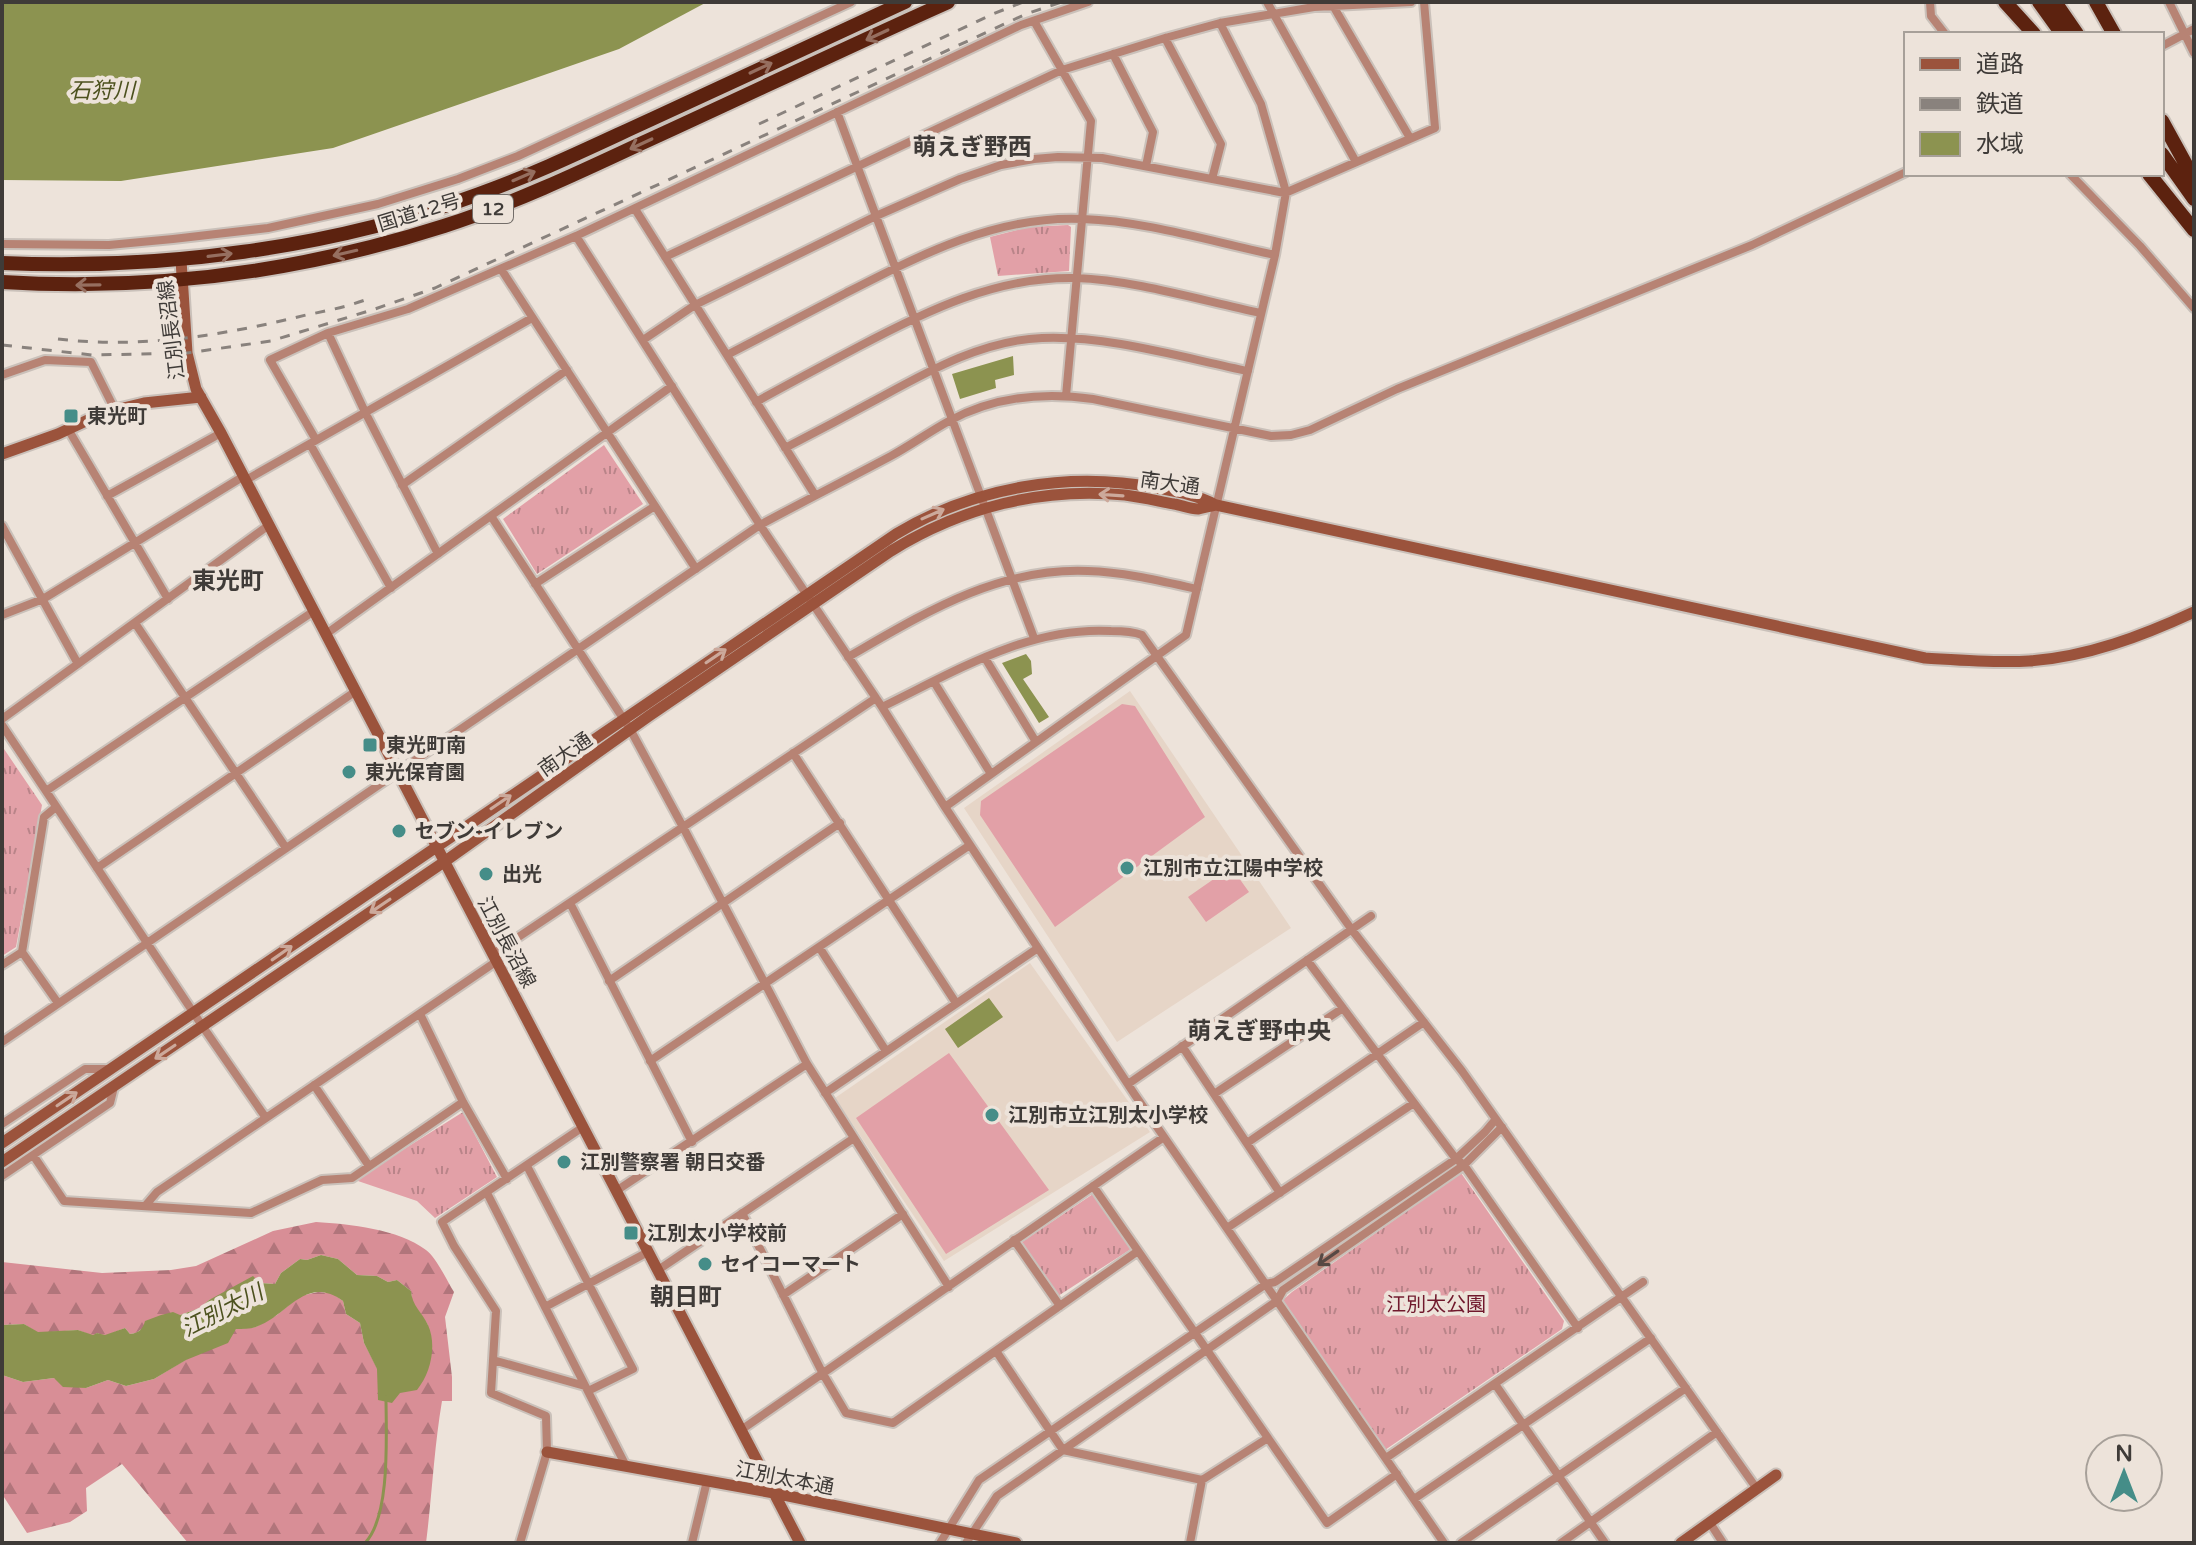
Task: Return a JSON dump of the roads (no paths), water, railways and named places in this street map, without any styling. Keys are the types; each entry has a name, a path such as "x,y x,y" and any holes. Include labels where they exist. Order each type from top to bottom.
{"highway":[{"name":"国道12号","path":"2,263 87,265 181,260 267,248 362,229 479,195 559,162 905,2"},
{"name":"国道12号","path":"2,282 109,284 216,277 317,259 419,233 486,212 589,168 948,2"},
{"path":"2005,2 2032,32"},
{"path":"2039,2 2061,32"},
{"path":"2055,2 2076,32"},
{"path":"2096,2 2113,32"},
{"path":"2164,125 2194,179"},
{"path":"2164,157 2194,199"},
{"path":"2151,176 2194,230"},
{"path":"2161,176 2194,223"}],"street":[{"path":"2,244 109,245 173,239 268,228 378,204 518,156 851,2"},
{"path":"391,588 270,360 328,333 408,309 501,269 635,209 1021,25 1088,2"},
{"path":"1267,2 1356,162"},
{"path":"665,257 1062,70 1220,23 1332,4 1411,2"},
{"path":"643,340 695,305 876,216 988,169 1034,159 1086,157 1286,192 1435,128 1424,2"},
{"path":"1930,2 1931,16 1943,32"},
{"path":"2169,2 2194,53"},
{"path":"1332,4 1410,138"},
{"path":"1034,21 1091,121 1066,396"},
{"path":"945,807 1186,635 1275,255 1286,192 1261,104 1220,23"},
{"path":"2164,45 2194,29"},
{"path":"1165,38 1221,144 1212,179"},
{"path":"1113,54 1153,132 1146,166"},
{"path":"837,112 1034,638"},
{"path":"2,1042 760,525 952,420 977,409 1020,398 1066,396 1281,436 1310,430 1397,389 1752,245 1904,173"},
{"path":"2072,176 2140,246 2194,308"},
{"path":"635,209 815,495"},
{"path":"727,355 896,268 995,228 1029,221 1081,219 1119,222 1275,255"},
{"path":"576,236 760,525 1128,1084 1444,1543"},
{"name":"江別長沼線","path":"181,260 187,353 196,389 800,1543"},
{"path":"501,269 696,569"},
{"path":"756,402 914,318 1008,284 1076,278 1123,283 1261,313"},
{"path":"2,615 43,599 245,478 532,318"},
{"path":"328,333 438,554"},
{"path":"785,448 933,369 973,353 1017,341 1046,337 1113,343 1248,371"},
{"path":"2,375 45,360 91,362 115,410"},
{"path":"402,485 567,370"},
{"path":"326,634 672,386"},
{"path":"2,454 115,410 144,403 201,397"},
{"path":"68,429 168,599"},
{"path":"107,496 221,433"},
{"name":"南大通","path":"2,1143 436,846 627,724 810,599 910,526 945,509 982,502 1037,484 1098,481 1200,497 1216,505 1925,658 2031,661 2119,643 2194,612"},
{"path":"535,584 655,506"},
{"path":"491,516 627,724 807,1064 949,1287"},
{"path":"2,719 269,525"},
{"path":"3,533 78,664"},
{"path":"848,657 944,603 1011,578 1084,570 1197,589"},
{"path":"46,791 314,611"},
{"path":"135,623 286,848"},
{"path":"882,707 1034,638 1090,630 1142,635 1352,930 1502,1127 1757,1489"},
{"path":"985,658 1036,742"},
{"path":"934,682 991,774"},
{"path":"97,868 356,691"},
{"path":"145,1206 157,1192 420,1014 570,903 876,698"},
{"name":"南大通","path":"2,1162 444,862 627,724"},
{"path":"2,725 266,1118"},
{"path":"793,753 956,1003"},
{"path":"56,807 44,817 22,952 58,1003"},
{"path":"609,981 840,823"},
{"path":"650,1061 970,845"},
{"path":"570,903 692,1142"},
{"path":"1128,1084 1371,916"},
{"path":"819,947 886,1051"},
{"path":"825,1093 1038,948"},
{"path":"2,965 22,952"},
{"path":"1307,960 1460,1162 1578,1328"},
{"path":"1214,1094 1343,1008"},
{"path":"420,1014 463,1102 507,1179"},
{"path":"1247,1143 1424,1022"},
{"path":"1182,1046 1280,1193"},
{"path":"616,1191 807,1064"},
{"path":"2,1124 85,1069 113,1069"},
{"path":"314,1085 369,1166"},
{"path":"2,1176 110,1103 114,1087"},
{"path":"33,1155 64,1201 251,1213 322,1180 352,1178 463,1102"},
{"path":"1227,1228 1414,1103"},
{"path":"969,1538 997,1496 1277,1301 1283,1290 1460,1162 1496,1119"},
{"path":"520,1543 547,1452 546,1416 491,1393 496,1311 442,1222 583,1127"},
{"path":"940,1543 979,1480 1266,1284 1275,1282 1484,1147 1502,1127"},
{"path":"741,1430 1164,1137"},
{"path":"658,1270 854,1138"},
{"path":"493,1360 587,1389 633,1369 527,1166"},
{"path":"1093,1186 1327,1523 1397,1474"},
{"path":"487,1193 626,1466"},
{"path":"742,1213 823,1374 846,1413 893,1423 1138,1251"},
{"path":"783,1295 903,1214"},
{"path":"1014,1240 1060,1306"},
{"path":"545,1307 648,1252"},
{"path":"1386,1458 1643,1282"},
{"path":"1414,1499 1651,1338"},
{"path":"996,1351 1063,1450 1202,1480 1268,1438"},
{"path":"1495,1384 1605,1543"},
{"path":"1461,1543 1686,1388"},
{"path":"1561,1543 1717,1432"},
{"name":"江別太本通","path":"547,1452 774,1493 949,1529 969,1538 1016,1543"},
{"path":"1681,1543 1776,1475"},
{"path":"1190,1543 1202,1480"},
{"path":"692,1543 707,1481"},
{"path":"1710,1523 1723,1543"}],"water":[{"name":"石狩川","path":"2,2 707,2 619,49 333,148 121,181 2,180"},
{"path":"1013,356 1014,375 995,380 996,388 960,399 952,374"},
{"path":"1026,654 1031,661 1032,674 1023,679 1049,717 1039,723 1002,663"},
{"path":"989,998 1003,1017 958,1048 945,1029"},
{"name":"江別太川","path":"321,1255 338,1259 357,1275 377,1276 388,1282 397,1280 411,1291 415,1305 428,1325 432,1341 429,1367 417,1390 400,1393 392,1403 378,1400 377,1369 364,1343 360,1323 346,1314 343,1301 318,1292 307,1294 256,1327 236,1329 228,1343 186,1360 154,1379 126,1386 108,1380 86,1388 63,1387 54,1378 23,1382 2,1375 2,1325 24,1324 38,1332 78,1330 93,1335 105,1335 125,1328 130,1334 140,1330 145,1321 161,1315 173,1312 180,1315 200,1308 253,1276 260,1283 275,1284 281,1273 300,1259"}],"waterway":[{"path":"365,1543 373,1530 383,1495 386,1397"}],"railway":[{"path":"759,124 1023,2"},
{"path":"2,345 92,355 187,353 271,341 375,309 435,288 1026,14 1062,2"},
{"path":"58,339 120,342 183,338 276,322 365,300"}],"place":[{"name":"東光町","path":"71,416"},
{"name":"東光町南","path":"370,745"},
{"name":"東光保育園","path":"349,772"},
{"name":"セブン-イレブン","path":"399,831"},
{"name":"江別市立江陽中学校","path":"1127,868"},
{"name":"出光","path":"486,874"},
{"name":"江別市立江別太小学校","path":"992,1115"},
{"name":"江別警察署 朝日交番","path":"564,1162"},
{"name":"江別太小学校前","path":"631,1233"},
{"name":"セイコーマート","path":"705,1264"}],"district":[{"name":"萌えぎ野西","path":"972,147"},
{"name":"東光町","path":"228,581"},
{"name":"萌えぎ野中央","path":"1259,1031"},
{"name":"朝日町","path":"686,1297"}],"park label":[{"name":"江別太公園","path":"1436,1304"}]}
